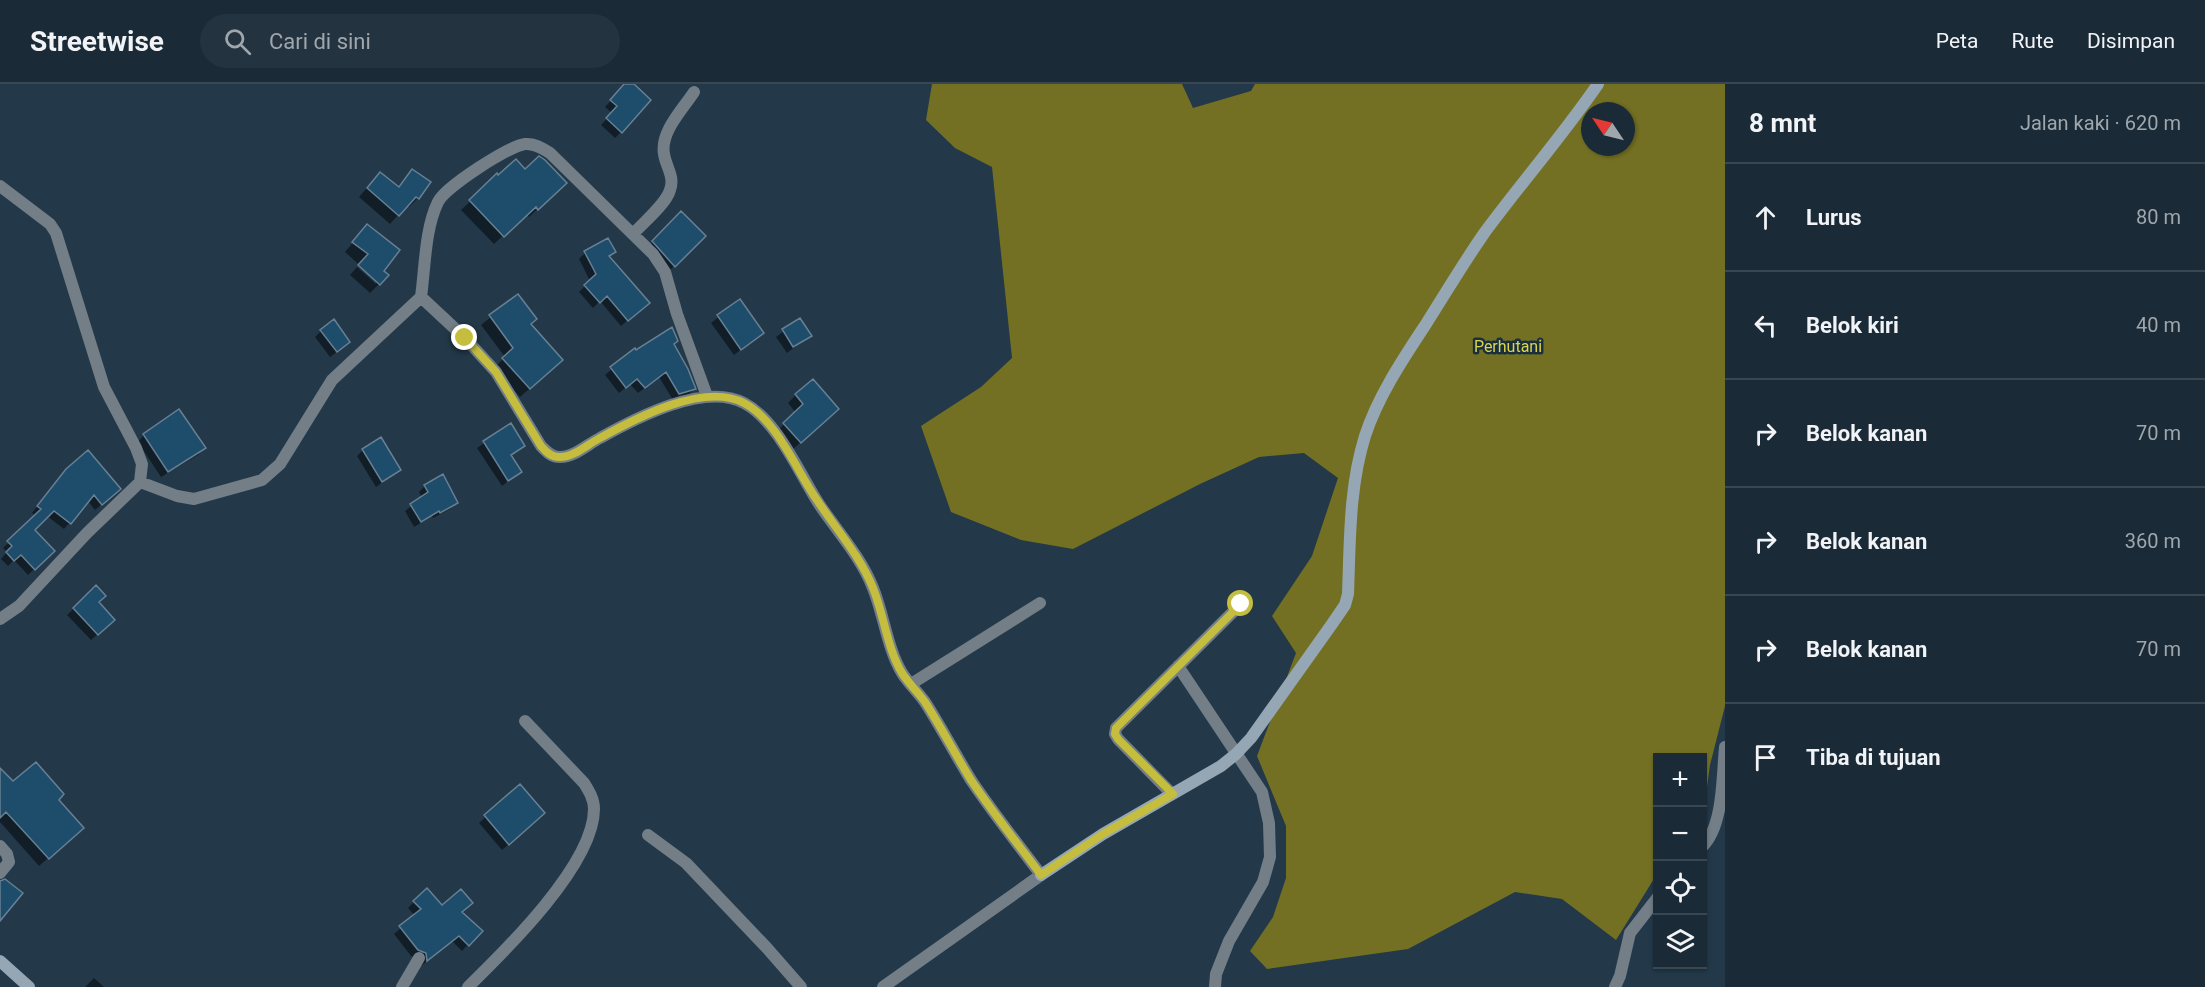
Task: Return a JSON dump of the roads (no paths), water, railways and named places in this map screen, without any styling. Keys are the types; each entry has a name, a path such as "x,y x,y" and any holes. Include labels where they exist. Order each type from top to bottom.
{"main road":[{"path":"1041,875 1103,834 1221,766 1236,754 1251,738 1345,605 1348,594 1351,512 1360,455 1373,416 1400,364 1485,233 1599,84"},
{"path":"0,961 29,987"}],"street":[{"path":"634,233 670,192 673,180 663,147 666,134 694,92"},
{"path":"140,482 177,496 194,499 262,480 280,464 332,380 421,297 431,220 438,200 457,182 514,147 533,144 550,153 653,254 665,272 677,314 707,396"},
{"path":"0,186 50,224 56,233 104,387 141,464 140,482 87,532 19,606 0,620"},
{"path":"421,297 465,338 496,372 541,446 557,458 567,457 660,408 707,396 728,397 743,402 755,410 771,427 810,490 864,569 902,673 923,699 981,794 1041,875 887,986"},
{"path":"911,684 1040,603"},
{"path":"1173,794 1115,734 1119,723 1241,604"},
{"path":"1178,666 1262,792 1269,823 1270,857 1263,882 1229,941 1216,974 1215,987"},
{"path":"468,987 511,945 561,884 579,855 590,831 594,809 589,791 525,721"},
{"path":"1707,841 1717,822 1725,747"},
{"path":"648,835 687,863 801,987"},
{"path":"0,846 7,854 9,861 0,873"},
{"path":"1615,987 1620,976 1630,933 1653,903"},
{"path":"402,987 419,958"}],"park label":[{"name":"Perhutani","path":"1508,346"}]}
